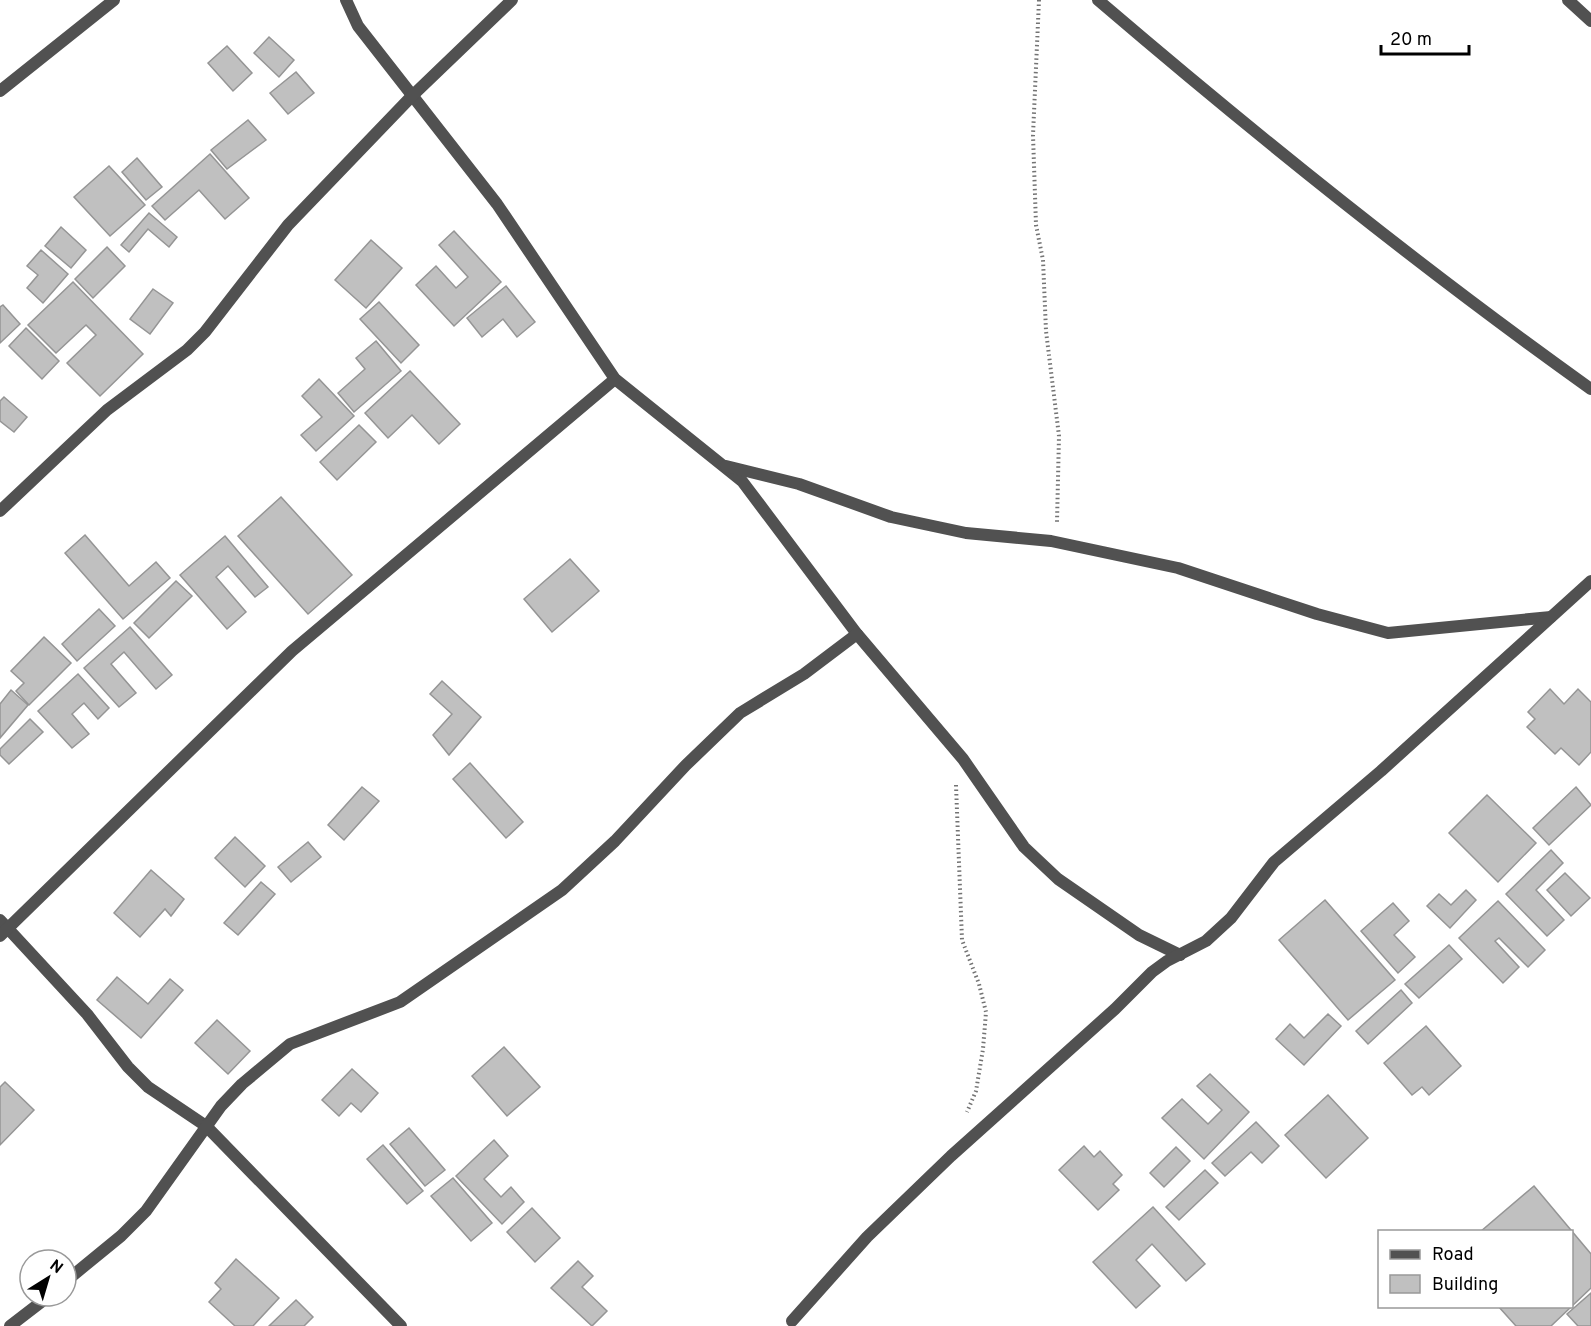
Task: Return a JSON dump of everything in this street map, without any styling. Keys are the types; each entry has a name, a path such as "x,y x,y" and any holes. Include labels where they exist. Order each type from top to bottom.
{"street":[{"path":"0,91 114,0"},
{"path":"346,0 358,26 411,97 497,204 615,379 742,481 857,634 963,759 1024,847 1040,864 1139,935 1180,955"},
{"path":"0,511 107,410 187,350 205,332 288,225 411,97 512,0"},
{"path":"1098,0 1190,79 1449,284 1591,389"},
{"path":"1568,0 1591,21"},
{"path":"401,1326 206,1126 148,1087 128,1067 87,1014 3,928 292,651 615,379"},
{"path":"725,466 799,484 891,517 966,533 1051,541 1178,568 1317,614 1388,633 1551,617"},
{"path":"792,1321 867,1237 951,1156 1115,1009 1152,972 1206,941 1230,918 1274,862 1381,771 1591,581"},
{"path":"78,1271 121,1236 146,1210 206,1126 242,1084 290,1044 400,1002 562,890 615,841 686,765 741,713 804,674 857,634"},
{"path":"10,1326 33,1308"}],"path":[{"path":"1039,0 1033,135 1036,225 1043,260 1046,331 1059,436 1057,522 1051,541"},
{"path":"951,1156 975,1091 983,1049 986,1012 980,984 962,940 959,922 961,856 955,796 963,759"}],"building":[{"path":"269,37 294,60 279,77 254,53"},
{"path":"227,46 252,73 233,91 208,63"},
{"path":"296,72 314,93 288,114 270,93"},
{"path":"248,120 266,140 227,169 211,150"},
{"path":"210,154 249,198 225,219 199,190 165,220 152,206"},
{"path":"137,158 162,187 146,200 122,172"},
{"path":"109,166 145,205 110,236 74,197"},
{"path":"149,213 177,237 169,247 148,229 129,252 121,245"},
{"path":"61,227 86,250 71,268 45,246"},
{"path":"454,231 501,282 454,326 416,285 436,266 456,288 468,277 439,245"},
{"path":"371,240 402,268 366,308 335,280"},
{"path":"107,247 125,266 93,298 75,279"},
{"path":"41,250 68,274 43,303 27,288 38,275 27,266"},
{"path":"73,282 143,354 100,396 67,363 96,335 86,325 56,353 28,325"},
{"path":"506,286 535,322 517,337 503,319 482,337 467,318"},
{"path":"153,289 173,303 150,334 130,319"},
{"path":"379,302 419,345 401,363 360,319"},
{"path":"3,305 20,324 0,343 0,307"},
{"path":"26,328 59,361 42,379 9,346"},
{"path":"376,341 401,371 354,412 338,393 365,369 356,358"},
{"path":"410,371 460,424 439,444 412,415 388,438 365,413"},
{"path":"319,379 354,416 316,451 301,435 322,417 302,396"},
{"path":"4,397 27,417 14,432 0,421 0,401"},
{"path":"359,425 376,442 337,480 320,462"},
{"path":"281,497 352,575 308,614 238,536"},
{"path":"85,535 129,586 156,562 170,578 123,619 65,553"},
{"path":"225,536 268,587 255,597 228,566 216,577 246,612 227,629 180,575"},
{"path":"570,559 599,591 552,632 524,599"},
{"path":"176,581 192,596 149,638 134,623"},
{"path":"99,609 115,626 77,661 62,644"},
{"path":"130,627 172,675 156,689 124,652 111,664 136,693 119,707 84,668"},
{"path":"44,637 71,663 29,705 16,691 24,683 11,671"},
{"path":"78,674 109,708 98,719 84,703 72,714 89,734 72,748 38,711"},
{"path":"442,681 481,717 449,755 433,735 452,714 430,694"},
{"path":"1550,689 1564,704 1578,689 1591,702 1591,752 1579,765 1561,748 1555,754 1527,727 1535,719 1528,712"},
{"path":"11,690 28,705 0,738 0,704"},
{"path":"30,719 43,732 9,764 0,755 0,749"},
{"path":"470,763 523,822 506,838 453,779"},
{"path":"362,787 379,801 344,840 328,825"},
{"path":"1576,787 1591,805 1549,845 1533,828"},
{"path":"1487,795 1536,843 1498,882 1449,833"},
{"path":"235,837 265,866 245,887 215,858"},
{"path":"308,842 321,857 291,882 278,867"},
{"path":"1551,850 1563,863 1536,890 1564,920 1547,936 1506,894"},
{"path":"151,870 184,899 171,916 165,909 140,937 114,913"},
{"path":"1565,873 1590,898 1571,916 1547,890"},
{"path":"261,882 275,894 238,935 224,923"},
{"path":"1466,890 1476,900 1450,928 1427,906 1439,894 1451,905"},
{"path":"1325,900 1395,980 1348,1020 1279,940"},
{"path":"1498,901 1545,950 1528,967 1499,938 1495,941 1519,967 1503,983 1459,938"},
{"path":"1393,903 1409,921 1394,935 1415,957 1398,973 1361,931"},
{"path":"1449,945 1462,959 1419,998 1405,984"},
{"path":"117,977 148,1004 170,979 183,990 141,1038 97,1000"},
{"path":"1401,990 1412,1003 1368,1044 1356,1031"},
{"path":"1328,1014 1341,1026 1304,1065 1276,1039 1290,1024 1304,1038"},
{"path":"217,1020 250,1051 228,1074 195,1043"},
{"path":"1426,1026 1461,1066 1429,1095 1422,1087 1412,1095 1384,1063"},
{"path":"504,1047 540,1087 507,1116 472,1076"},
{"path":"352,1069 378,1093 361,1112 351,1103 339,1116 322,1100"},
{"path":"1210,1074 1249,1112 1204,1159 1162,1118 1182,1099 1208,1124 1222,1110 1197,1086"},
{"path":"5,1082 34,1110 0,1145 0,1087"},
{"path":"1328,1095 1368,1138 1326,1178 1285,1135"},
{"path":"1256,1122 1279,1146 1262,1163 1251,1152 1225,1176 1212,1163"},
{"path":"409,1128 445,1170 425,1186 390,1144"},
{"path":"494,1140 508,1156 484,1179 501,1197 511,1187 524,1202 502,1224 456,1176"},
{"path":"383,1145 423,1191 407,1204 367,1159"},
{"path":"1084,1146 1094,1157 1100,1151 1122,1175 1113,1184 1119,1190 1098,1210 1059,1170"},
{"path":"1176,1147 1190,1161 1164,1187 1150,1173"},
{"path":"1205,1170 1218,1183 1179,1220 1166,1207"},
{"path":"453,1178 492,1223 471,1241 431,1196"},
{"path":"1534,1186 1571,1230 1482,1230"},
{"path":"1153,1207 1205,1264 1186,1281 1152,1244 1136,1260 1160,1286 1136,1308 1093,1262"},
{"path":"532,1208 560,1238 535,1262 507,1232"},
{"path":"1573,1233 1591,1254 1591,1288 1573,1305"},
{"path":"236,1259 279,1298 253,1326 235,1326 209,1302 221,1289 215,1283"},
{"path":"578,1261 593,1276 582,1287 607,1311 592,1326 551,1288"},
{"path":"1591,1293 1591,1326 1578,1326 1567,1314"},
{"path":"296,1300 313,1317 304,1326 269,1326"},
{"path":"1500,1308 1570,1308 1551,1326 1516,1326"}]}
